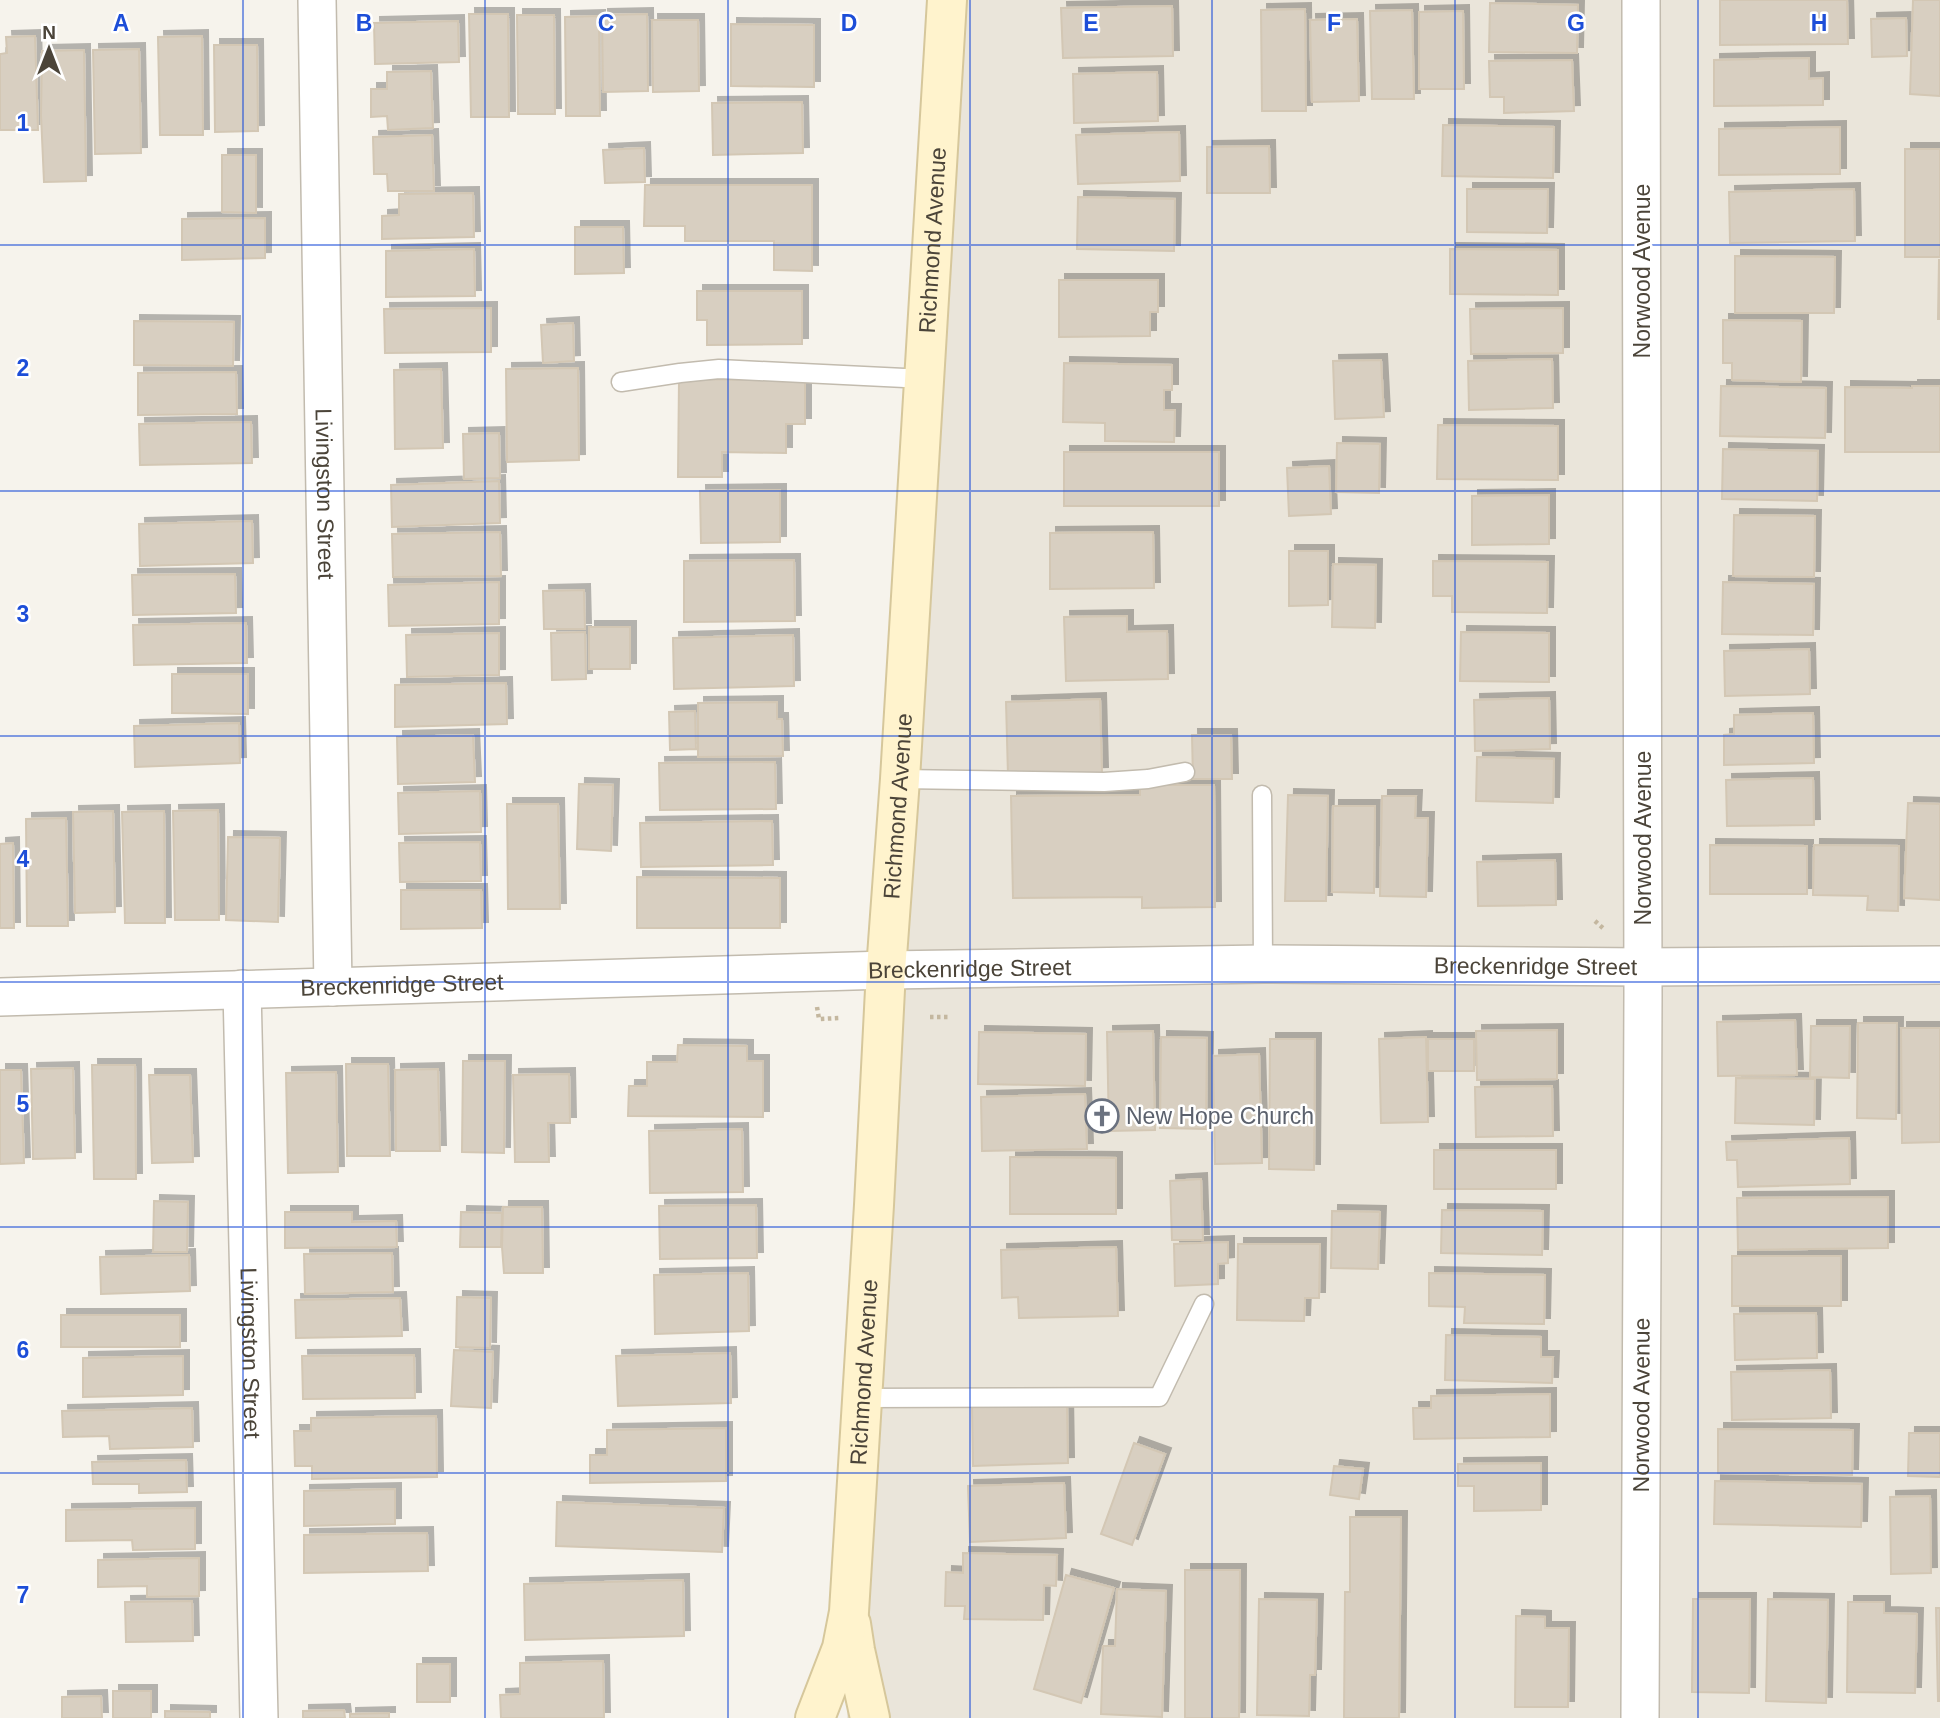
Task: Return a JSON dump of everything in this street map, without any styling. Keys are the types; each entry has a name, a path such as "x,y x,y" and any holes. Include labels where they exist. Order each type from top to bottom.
{"street":[{"name":"Livingston Street","path":"317,0 333,987"},
{"name":"Richmond Avenue","path":"815,1718 842,1648 849,1612 947,0"},
{"name":"Norwood Avenue","path":"1640,1718 1643,967 1642,0"},
{"name":"Breckenridge Street","path":"0,997 886,970 1264,964 1643,967 1940,965"},
{"name":"Livingston Street","path":"242,989 259,1718"},
{"name":"Richmond Avenue","path":"849,1612 870,1718"}],"lane":[{"path":"621,382 719,369 925,379"},
{"path":"900,779 1104,782 1148,779 1185,772"},
{"path":"1262,795 1264,964"},
{"path":"862,1398 1159,1397 1204,1304"}],"path":[{"path":"930,1017 949,1017"},
{"path":"819,1019 839,1018"}],"shaded area":[{"path":"948,0 1940,0 1940,1718 847,1718 849,1612"}],"building":[{"path":"1720,0 1847,0 1848,44 1720,45"},
{"path":"1913,0 1940,0 1940,96 1910,94"},
{"path":"1490,3 1578,5 1577,53 1489,52"},
{"path":"1172,6 1173,56 1063,58 1061,8"},
{"path":"1305,9 1306,111 1262,111 1261,10"},
{"path":"1412,10 1414,99 1372,99 1370,11"},
{"path":"1463,11 1464,89 1419,89 1419,12"},
{"path":"469,14 508,14 509,117 471,117"},
{"path":"647,14 648,91 603,92 602,15"},
{"path":"517,15 554,15 555,114 518,114"},
{"path":"599,16 600,116 566,116 565,17"},
{"path":"1906,18 1907,56 1872,57 1871,19"},
{"path":"1357,19 1359,101 1312,102 1310,20"},
{"path":"652,20 698,20 699,91 653,92"},
{"path":"458,21 459,62 375,64 374,23"},
{"path":"731,24 814,25 814,87 731,86"},
{"path":"35,36 38,130 0,130 0,54 7,53 6,37"},
{"path":"202,36 203,135 160,135 158,37"},
{"path":"214,45 257,45 258,131 215,132"},
{"path":"139,49 141,153 95,154 93,50"},
{"path":"84,50 86,181 44,182 42,51"},
{"path":"1809,58 1809,79 1823,78 1823,105 1714,106 1714,60"},
{"path":"1572,60 1574,111 1504,113 1504,97 1490,97 1489,61"},
{"path":"431,71 433,128 388,130 387,116 371,117 371,89 387,89 387,72"},
{"path":"1157,72 1158,121 1074,123 1073,74"},
{"path":"802,102 803,153 713,155 712,103"},
{"path":"1443,125 1554,127 1553,178 1442,176"},
{"path":"1840,127 1840,174 1719,175 1719,129"},
{"path":"1179,132 1180,181 1078,184 1076,135"},
{"path":"432,135 434,191 388,191 387,174 374,174 373,137"},
{"path":"1269,146 1270,193 1207,193 1207,147"},
{"path":"644,148 645,182 605,183 603,150"},
{"path":"1905,149 1940,149 1940,257 1905,257"},
{"path":"222,155 256,155 256,213 222,212"},
{"path":"645,185 812,185 812,271 774,270 774,241 685,241 685,226 644,226"},
{"path":"1467,189 1548,189 1547,233 1467,232"},
{"path":"1854,189 1855,241 1730,243 1729,192"},
{"path":"473,193 474,237 382,239 382,216 399,215 399,194"},
{"path":"1078,197 1175,199 1174,251 1077,249"},
{"path":"265,218 265,258 182,260 182,219"},
{"path":"575,227 623,227 624,273 575,274"},
{"path":"474,249 475,296 386,297 386,251"},
{"path":"1450,249 1558,250 1558,295 1450,294"},
{"path":"1735,256 1835,257 1834,313 1735,313"},
{"path":"1939,260 1940,319 1938,319"},
{"path":"1059,280 1158,280 1158,312 1150,312 1150,336 1059,337"},
{"path":"697,291 802,291 802,344 707,345 707,320 697,320"},
{"path":"491,308 491,352 385,353 384,309"},
{"path":"1563,308 1563,353 1471,354 1470,309"},
{"path":"1723,320 1802,321 1801,382 1732,380 1732,363 1723,363"},
{"path":"134,321 234,322 233,366 134,365"},
{"path":"573,323 574,361 543,363 541,325"},
{"path":"1552,359 1553,408 1469,410 1468,361"},
{"path":"1381,360 1384,417 1335,419 1333,361"},
{"path":"1064,363 1172,365 1172,390 1164,390 1164,410 1175,410 1174,442 1105,441 1105,423 1063,422"},
{"path":"578,368 579,460 507,462 506,369"},
{"path":"441,369 443,448 395,449 394,370"},
{"path":"236,372 237,414 138,415 138,373"},
{"path":"679,379 805,380 805,424 786,424 786,453 722,452 722,477 678,477"},
{"path":"1721,386 1826,388 1825,438 1720,436"},
{"path":"1940,386 1940,452 1845,452 1845,387"},
{"path":"251,422 252,463 140,465 139,424"},
{"path":"1438,425 1558,426 1558,480 1437,479"},
{"path":"499,433 500,478 464,479 463,434"},
{"path":"1337,443 1380,444 1379,493 1336,492"},
{"path":"1723,449 1818,451 1817,501 1722,499"},
{"path":"1064,452 1219,452 1219,506 1064,506"},
{"path":"1329,466 1331,514 1289,516 1287,468"},
{"path":"499,481 500,523 392,527 391,485"},
{"path":"780,490 780,542 701,543 700,491"},
{"path":"1549,495 1549,544 1472,545 1472,496"},
{"path":"1734,515 1815,516 1814,577 1733,576"},
{"path":"252,521 253,563 140,566 139,524"},
{"path":"500,532 501,576 393,577 392,534"},
{"path":"1153,532 1154,588 1050,589 1050,533"},
{"path":"1289,551 1328,551 1328,605 1289,606"},
{"path":"794,560 795,621 684,622 684,561"},
{"path":"1433,561 1548,562 1547,613 1452,612 1452,596 1433,596"},
{"path":"1333,564 1376,565 1375,628 1332,627"},
{"path":"235,574 236,613 133,615 132,575"},
{"path":"499,582 499,624 389,626 388,585"},
{"path":"1723,582 1814,584 1813,635 1722,634"},
{"path":"584,590 585,629 544,629 543,591"},
{"path":"1127,616 1127,632 1167,631 1168,679 1066,681 1064,617"},
{"path":"246,623 247,663 134,665 133,625"},
{"path":"589,627 630,627 630,669 589,669"},
{"path":"585,632 586,679 552,680 551,633"},
{"path":"1461,632 1549,633 1549,682 1460,681"},
{"path":"499,633 499,675 407,677 406,635"},
{"path":"793,635 794,686 674,689 673,638"},
{"path":"1809,649 1810,694 1725,696 1724,651"},
{"path":"172,674 248,674 248,714 172,713"},
{"path":"506,683 507,724 395,727 395,685"},
{"path":"1549,698 1550,749 1475,751 1474,700"},
{"path":"1100,699 1102,773 1008,776 1006,702"},
{"path":"777,702 777,719 782,719 783,756 698,757 698,703"},
{"path":"695,711 696,749 670,750 669,712"},
{"path":"1813,713 1814,763 1724,765 1724,735 1734,734 1734,715"},
{"path":"239,723 240,763 135,767 134,726"},
{"path":"473,735 475,782 398,784 397,737"},
{"path":"1192,735 1231,735 1232,779 1193,779"},
{"path":"1477,757 1554,759 1553,803 1476,801"},
{"path":"775,762 776,809 660,810 659,763"},
{"path":"1813,778 1814,825 1727,826 1726,780"},
{"path":"579,784 613,785 611,851 577,849"},
{"path":"1140,785 1214,785 1215,907 1142,908 1142,897 1013,898 1011,796 1140,795"},
{"path":"480,791 481,832 399,834 398,793"},
{"path":"1288,795 1328,796 1326,901 1285,901"},
{"path":"1382,796 1416,796 1415,818 1428,818 1426,897 1380,896"},
{"path":"1908,803 1940,804 1940,900 1904,898"},
{"path":"507,804 558,804 560,909 508,909"},
{"path":"1333,806 1375,806 1374,893 1332,892"},
{"path":"218,810 219,920 175,920 173,811"},
{"path":"113,811 115,912 75,913 73,812"},
{"path":"164,811 165,923 125,923 122,812"},
{"path":"66,818 68,926 27,926 26,819"},
{"path":"772,821 773,865 641,867 640,823"},
{"path":"228,837 280,838 278,922 226,920"},
{"path":"480,842 481,881 400,882 399,843"},
{"path":"13,843 14,928 0,928 0,844"},
{"path":"1710,845 1807,846 1807,894 1710,894"},
{"path":"1814,845 1899,846 1898,911 1867,910 1868,896 1813,895"},
{"path":"1555,860 1556,905 1478,906 1477,862"},
{"path":"637,877 780,878 780,928 637,928"},
{"path":"401,890 481,890 482,928 401,929"},
{"path":"1795,1020 1797,1075 1718,1076 1717,1022"},
{"path":"1858,1023 1897,1023 1896,1119 1857,1118"},
{"path":"1811,1026 1850,1026 1849,1078 1810,1077"},
{"path":"1901,1028 1940,1028 1940,1142 1902,1143"},
{"path":"1557,1030 1557,1079 1477,1080 1476,1031"},
{"path":"1153,1031 1155,1130 1109,1131 1107,1032"},
{"path":"979,1032 1086,1034 1085,1086 978,1084"},
{"path":"1161,1037 1207,1038 1206,1129 1160,1128"},
{"path":"1426,1037 1428,1122 1381,1123 1379,1039"},
{"path":"1270,1039 1315,1039 1314,1170 1269,1169"},
{"path":"1428,1039 1474,1039 1474,1071 1428,1071"},
{"path":"678,1045 747,1046 747,1061 763,1061 763,1117 628,1116 629,1086 647,1086 647,1062 677,1062"},
{"path":"1259,1054 1262,1163 1215,1164 1213,1056"},
{"path":"463,1061 505,1061 504,1153 462,1152"},
{"path":"346,1064 388,1064 390,1156 347,1156"},
{"path":"92,1065 135,1065 136,1179 94,1179"},
{"path":"73,1068 75,1158 33,1159 31,1069"},
{"path":"438,1069 440,1151 396,1151 395,1070"},
{"path":"0,1070 21,1070 24,1163 0,1164"},
{"path":"336,1072 338,1172 288,1173 286,1073"},
{"path":"569,1074 570,1123 548,1123 549,1162 515,1162 513,1075"},
{"path":"149,1075 190,1075 193,1162 152,1163"},
{"path":"1736,1078 1815,1079 1814,1125 1735,1123"},
{"path":"1552,1086 1553,1136 1476,1137 1475,1087"},
{"path":"1085,1094 1087,1149 982,1151 981,1097"},
{"path":"742,1129 743,1192 650,1193 649,1131"},
{"path":"1849,1138 1850,1184 1738,1187 1737,1160 1727,1160 1726,1142"},
{"path":"1434,1150 1556,1150 1556,1189 1434,1189"},
{"path":"1010,1157 1116,1158 1116,1214 1010,1214"},
{"path":"1201,1179 1203,1240 1172,1240 1170,1181"},
{"path":"1888,1197 1888,1248 1738,1250 1737,1198"},
{"path":"154,1201 188,1202 187,1252 153,1252"},
{"path":"756,1205 757,1258 660,1259 659,1206"},
{"path":"503,1207 542,1207 543,1273 504,1273"},
{"path":"1442,1210 1543,1211 1542,1255 1441,1253"},
{"path":"1332,1211 1380,1212 1378,1269 1331,1268"},
{"path":"285,1212 352,1212 352,1222 396,1221 397,1247 285,1248"},
{"path":"461,1212 502,1213 501,1247 460,1247"},
{"path":"1228,1242 1228,1263 1218,1264 1218,1284 1175,1286 1174,1244"},
{"path":"1238,1244 1320,1244 1319,1298 1305,1298 1304,1321 1237,1320"},
{"path":"1116,1247 1118,1316 1019,1318 1018,1297 1002,1298 1001,1250"},
{"path":"392,1253 393,1292 305,1294 304,1254"},
{"path":"189,1255 190,1291 101,1294 100,1257"},
{"path":"1732,1256 1841,1256 1841,1306 1732,1306"},
{"path":"748,1273 749,1331 655,1334 654,1275"},
{"path":"1429,1273 1545,1275 1544,1324 1464,1323 1465,1307 1429,1306"},
{"path":"457,1297 491,1298 490,1348 456,1347"},
{"path":"400,1298 402,1336 296,1338 295,1300"},
{"path":"1816,1313 1817,1358 1735,1360 1734,1314"},
{"path":"61,1315 180,1315 180,1347 61,1347"},
{"path":"1446,1335 1541,1337 1541,1357 1553,1357 1552,1383 1445,1380"},
{"path":"454,1350 493,1352 491,1408 451,1406"},
{"path":"730,1353 731,1403 618,1406 616,1356"},
{"path":"414,1355 415,1398 303,1399 302,1356"},
{"path":"183,1356 183,1395 83,1397 83,1358"},
{"path":"1830,1370 1831,1418 1732,1420 1731,1372"},
{"path":"1550,1394 1550,1437 1414,1439 1413,1408 1431,1408 1431,1396"},
{"path":"1067,1402 1068,1463 973,1466 972,1405"},
{"path":"192,1408 193,1447 110,1449 109,1436 63,1437 62,1411"},
{"path":"436,1416 437,1477 312,1479 312,1466 295,1466 294,1431 311,1431 311,1418"},
{"path":"726,1428 726,1481 590,1483 590,1455 607,1455 607,1430"},
{"path":"1718,1429 1853,1430 1852,1475 1718,1473"},
{"path":"1909,1433 1940,1433 1940,1477 1908,1476"},
{"path":"1134,1443 1165,1454 1132,1545 1101,1534"},
{"path":"186,1460 187,1492 139,1493 139,1484 93,1484 92,1462"},
{"path":"1541,1463 1541,1510 1474,1511 1474,1486 1458,1486 1458,1464"},
{"path":"1334,1466 1363,1469 1359,1499 1330,1495"},
{"path":"1715,1481 1862,1484 1861,1527 1714,1524"},
{"path":"1064,1483 1066,1538 970,1542 968,1486"},
{"path":"395,1489 395,1524 304,1526 304,1491"},
{"path":"1930,1496 1931,1573 1891,1574 1890,1497"},
{"path":"557,1502 724,1508 722,1552 556,1546"},
{"path":"195,1508 195,1549 133,1550 132,1540 66,1541 66,1510"},
{"path":"1350,1517 1401,1517 1399,1718 1344,1718 1345,1592 1350,1592"},
{"path":"427,1533 428,1571 304,1573 304,1535"},
{"path":"963,1553 1057,1555 1056,1586 1044,1585 1043,1620 964,1619 965,1606 945,1606 946,1572 963,1573"},
{"path":"199,1558 199,1596 147,1597 147,1586 98,1587 98,1560"},
{"path":"1185,1570 1240,1570 1239,1718 1185,1718"},
{"path":"1066,1575 1114,1588 1081,1703 1034,1689"},
{"path":"683,1580 684,1636 525,1640 524,1584"},
{"path":"1117,1589 1166,1591 1162,1717 1101,1714 1103,1646 1115,1646"},
{"path":"1259,1599 1317,1600 1315,1675 1310,1675 1309,1716 1257,1715"},
{"path":"1693,1599 1750,1599 1749,1693 1692,1692"},
{"path":"1768,1599 1828,1600 1826,1703 1766,1701"},
{"path":"192,1601 193,1641 126,1642 125,1602"},
{"path":"1848,1602 1884,1602 1884,1613 1917,1614 1915,1693 1847,1692"},
{"path":"1936,1608 1940,1608 1940,1701 1938,1701"},
{"path":"1516,1616 1545,1617 1545,1628 1569,1628 1568,1707 1515,1707"},
{"path":"603,1661 604,1718 501,1718 500,1695 520,1694 520,1663"},
{"path":"417,1664 450,1664 450,1702 417,1702"},
{"path":"113,1691 151,1691 151,1718 113,1718"},
{"path":"101,1696 102,1718 62,1718 62,1697"},
{"path":"344,1710 345,1718 303,1718 303,1711"},
{"path":"165,1711 210,1712 210,1718 165,1718"},
{"path":"389,1713 389,1718 350,1718 350,1714"}],"place":[{"name":"New Hope Church","path":"1102,1116"}]}
